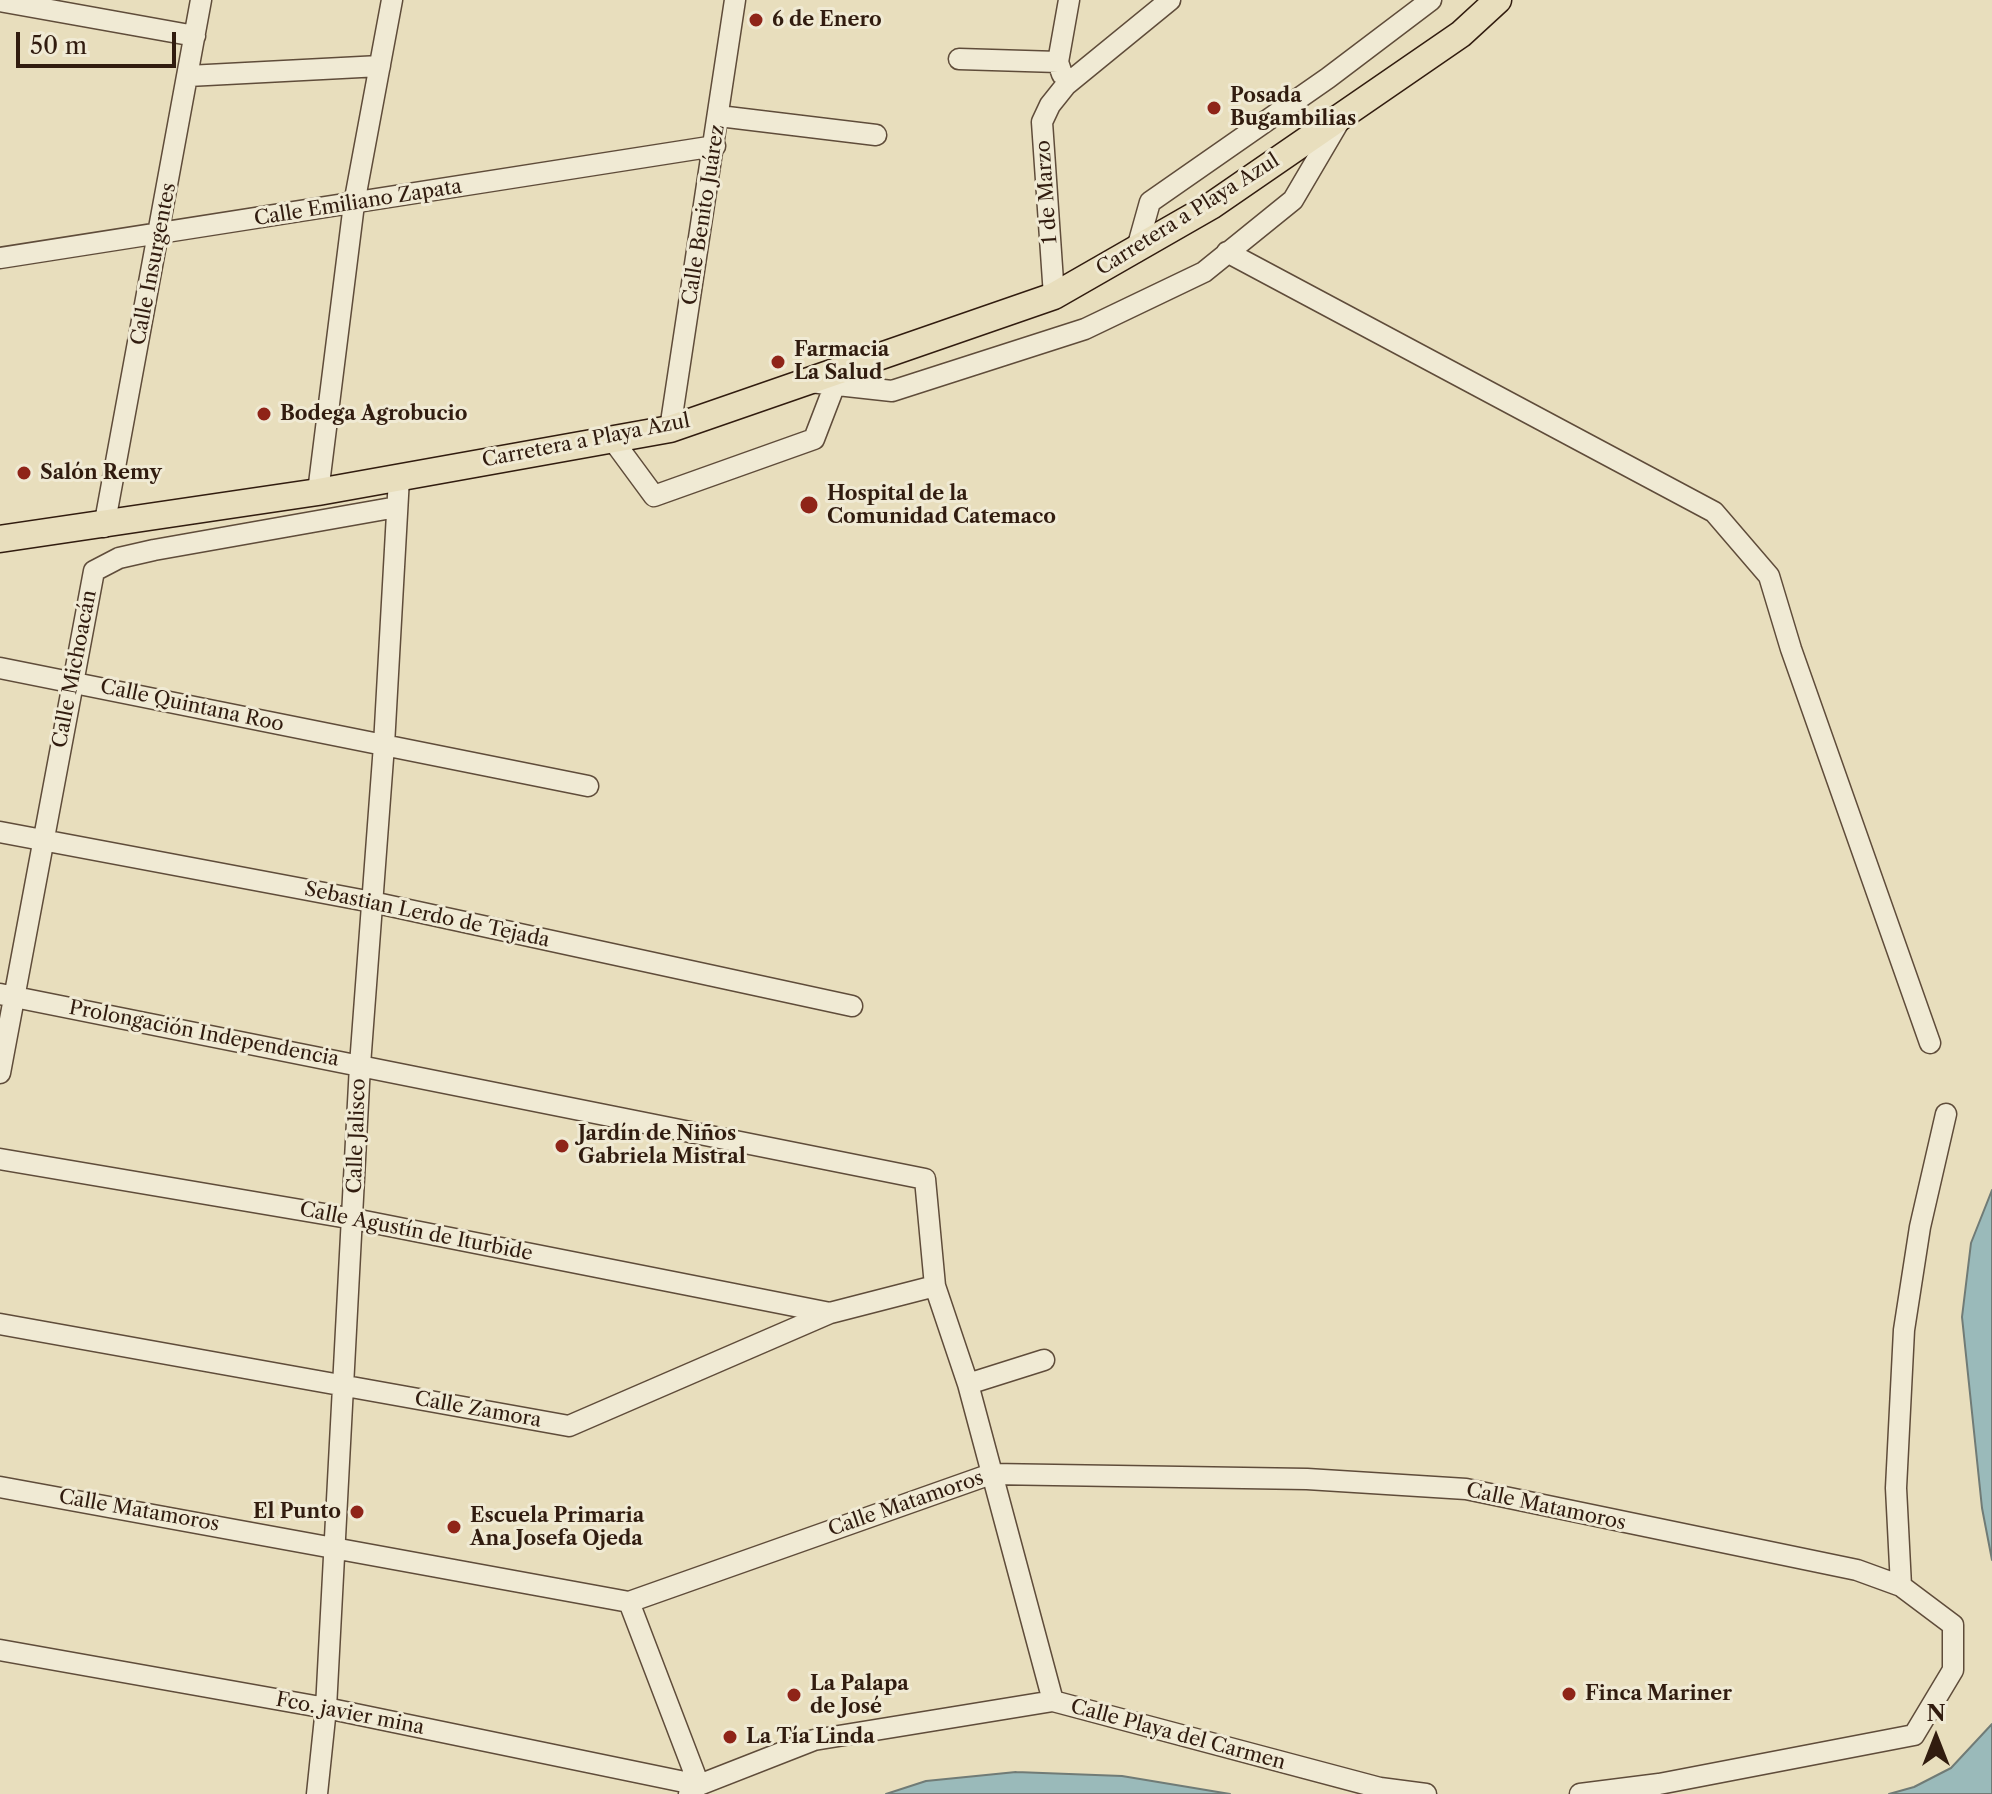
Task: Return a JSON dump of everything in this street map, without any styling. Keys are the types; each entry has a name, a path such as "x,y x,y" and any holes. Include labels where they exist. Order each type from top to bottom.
{"main road":[{"name":"Carretera a Playa Azul","path":"0,539 104,527 318,492 670,429 807,381 839,377 1054,296 1136,252 1211,206 1461,34 1498,0"}],"street":[{"name":"Calle Insurgentes","path":"104,527 161,233 201,0"},
{"path":"318,492 354,204 392,0"},
{"name":"Calle Benito Juárez","path":"670,429 735,0"},
{"path":"1066,85 1058,62 1069,0"},
{"name":"1 de Marzo","path":"1054,296 1042,122 1050,105 1066,85 1170,0"},
{"path":"1136,252 1150,202 1328,78 1431,0"},
{"path":"0,1 195,36"},
{"path":"959,59 1058,62"},
{"path":"188,76 380,66"},
{"path":"719,116 876,135"},
{"path":"612,439 654,496 814,439 839,377 892,391 1085,329 1204,272 1293,200 1342,116"},
{"name":"Calle Emiliano Zapata","path":"0,258 715,146"},
{"path":"1227,252 1714,512 1769,576 1791,649 1930,1043"},
{"name":"Calle Jalisco","path":"317,1794 326,1708 332,1546 354,1219 360,1065 384,745 399,478"},
{"name":"Calle Michoacán","path":"0,1073 8,995 43,841 94,571 154,550 397,507"},
{"name":"Calle Quintana Roo","path":"0,668 588,786"},
{"name":"Sebastian Lerdo de Tejada","path":"0,832 372,902 852,1006"},
{"name":"Prolongación Independencia","path":"8,995 925,1179 935,1286"},
{"path":"1901,1586 1896,1488 1904,1330 1920,1227 1946,1114"},
{"name":"Calle Agustín de Iturbide","path":"0,1159 354,1219 830,1313"},
{"path":"935,1286 968,1384 1053,1701"},
{"name":"Calle Zamora","path":"0,1324 569,1426 830,1313 935,1286"},
{"path":"968,1384 1044,1360"},
{"name":"Calle Matamoros","path":"0,1487 629,1602 991,1474 1307,1479 1466,1489 1857,1570 1901,1586 1953,1625 1953,1670 1914,1735 1659,1784 1580,1794"},
{"path":"629,1602 694,1790"},
{"name":"Fco. javier mina","path":"0,1650 326,1708 694,1790"},
{"name":"Calle Playa del Carmen","path":"694,1790 814,1740 1053,1701 1380,1788 1426,1794"}],"water":[{"path":"1992,1190 1992,1560 1982,1508 1962,1317 1971,1243"},
{"path":"1992,1724 1992,1794 1889,1794 1914,1787 1951,1768"},
{"path":"1016,1772 1122,1776 1230,1794 886,1794 926,1781"}],"place":[{"name":"6 de Enero","path":"756,20"},
{"name":"Posada Bugambilias","path":"1214,108"},
{"name":"Farmacia La Salud","path":"778,362"},
{"name":"Bodega Agrobucio","path":"264,414"},
{"name":"Salón Remy","path":"24,473"},
{"name":"Hospital de la Comunidad Catemaco","path":"809,505"},
{"name":"Jardín de Niños Gabriela Mistral","path":"562,1146"},
{"name":"El Punto","path":"357,1512"},
{"name":"Escuela Primaria Ana Josefa Ojeda","path":"454,1527"},
{"name":"Finca Mariner","path":"1569,1694"},
{"name":"La Palapa de José","path":"794,1695"},
{"name":"La Tía Linda","path":"730,1737"}]}
